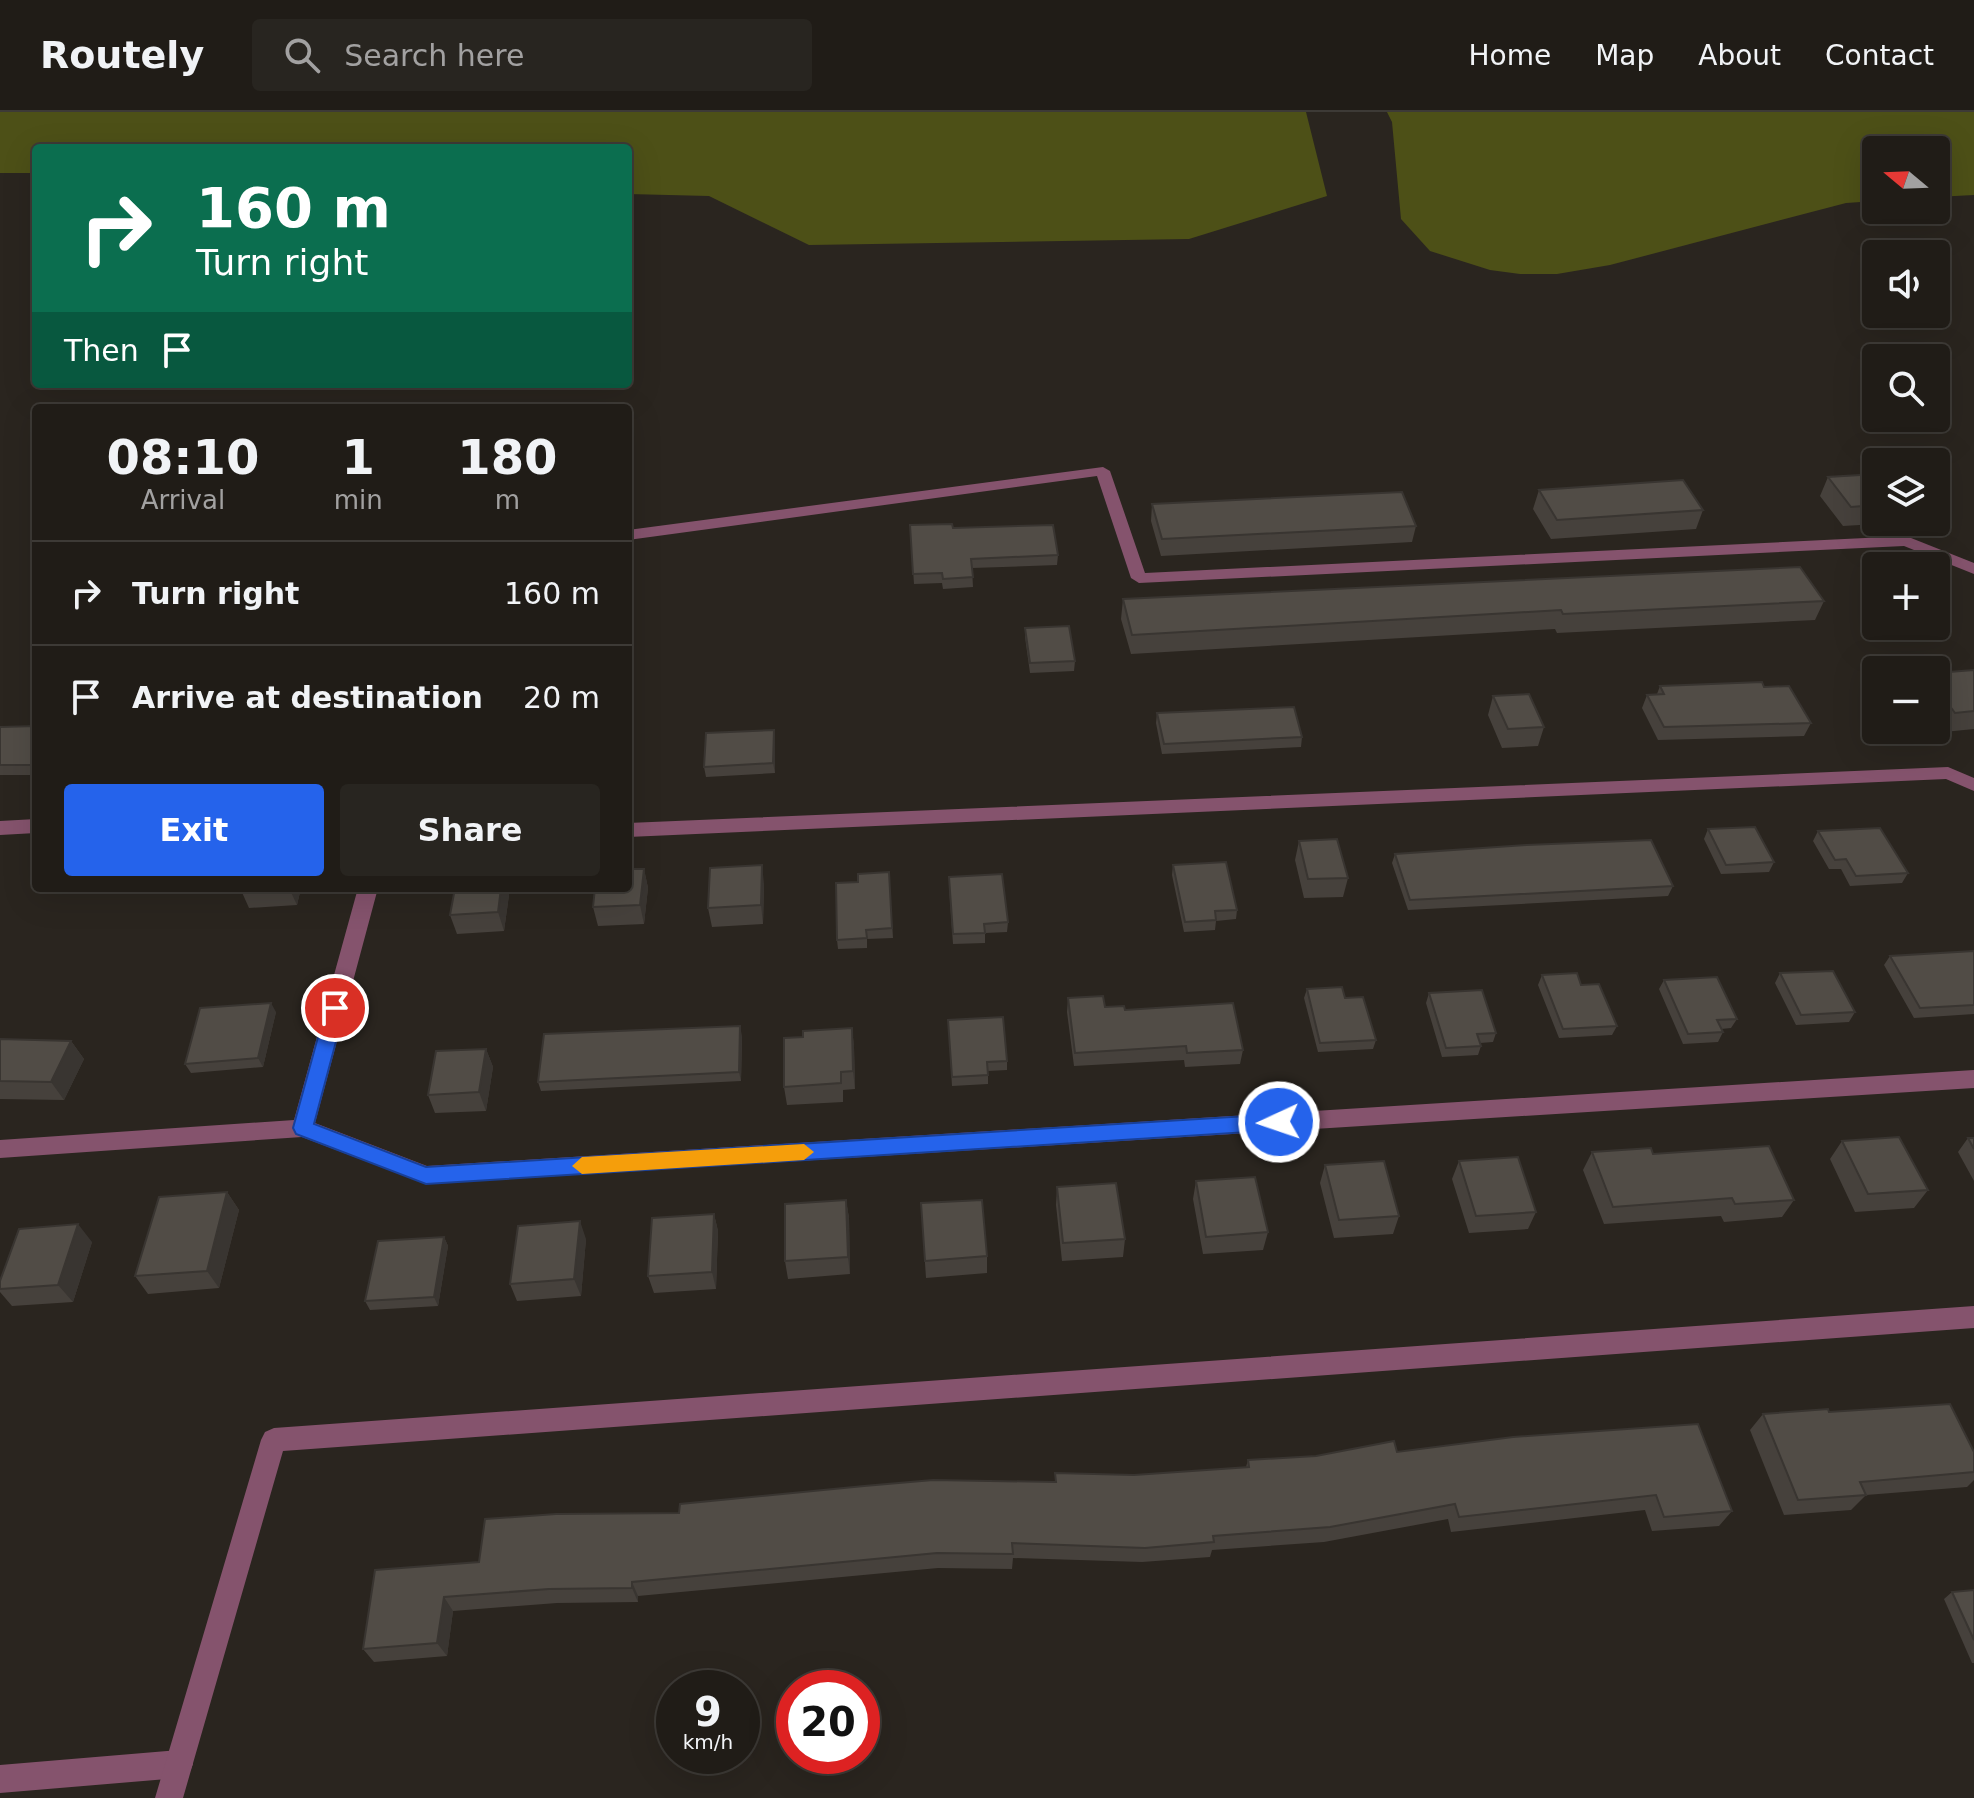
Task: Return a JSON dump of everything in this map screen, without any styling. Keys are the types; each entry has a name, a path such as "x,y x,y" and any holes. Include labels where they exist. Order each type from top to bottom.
{"street":[{"path":"632,534 1103,471 1139,578 1906,541 1974,569"},
{"path":"632,830 1948,773 1974,785"},
{"path":"0,828 32,826"},
{"path":"303,1128 367,892"},
{"path":"0,1149 303,1128 426,1175 1974,1079"},
{"path":"169,1798 274,1440 1974,1317"},
{"path":"0,1779 179,1764"}],"shaded area":[{"path":"0,112 1306,112 1327,196 1189,239 809,245 709,196 632,194 632,144 32,144 32,173 0,173"},
{"path":"1387,112 1974,112 1974,195 1950,196 1950,136 1862,136 1862,202 1846,203 1610,265 1557,274 1520,274 1490,270 1430,251 1401,219 1392,122"}],"building":[{"path":"1862,475 1862,506 1851,507 1828,477"},
{"path":"1683,480 1703,510 1557,520 1539,490"},
{"path":"1402,492 1416,526 1162,539 1152,504"},
{"path":"952,524 953,528 1053,525 1058,555 971,559 973,577 943,579 942,573 913,574 910,525"},
{"path":"1800,567 1824,601 1563,614 1561,610 1132,635 1123,599"},
{"path":"1069,626 1075,661 1030,663 1025,628"},
{"path":"1974,670 1974,711 1955,713 1950,706 1950,672"},
{"path":"1762,682 1764,687 1789,686 1811,723 1664,727 1647,695 1664,694 1660,686"},
{"path":"1529,694 1544,727 1508,729 1493,696"},
{"path":"1294,707 1302,737 1164,744 1157,713"},
{"path":"32,726 32,765 0,765 0,727"},
{"path":"774,730 773,763 704,767 706,733"},
{"path":"1755,827 1774,862 1726,865 1708,829"},
{"path":"1880,828 1908,873 1856,876 1846,859 1835,860 1818,831"},
{"path":"1337,839 1348,878 1308,879 1299,841"},
{"path":"1651,840 1673,886 1410,900 1395,854 1526,845"},
{"path":"1226,862 1237,910 1215,911 1216,920 1185,922 1173,865"},
{"path":"762,865 761,905 708,908 710,868"},
{"path":"632,869 644,869 640,905 593,907 595,892 632,892"},
{"path":"889,872 892,928 866,930 867,938 837,940 836,883 858,882 858,874"},
{"path":"1002,874 1008,922 984,924 985,933 953,934 949,877"},
{"path":"454,892 500,892 498,912 450,915"},
{"path":"1974,951 1974,1005 1920,1008 1890,956"},
{"path":"1833,971 1855,1012 1801,1015 1780,973"},
{"path":"1577,973 1581,985 1599,984 1617,1026 1563,1029 1542,975"},
{"path":"1717,977 1737,1019 1717,1020 1723,1032 1688,1034 1664,980"},
{"path":"1342,987 1345,998 1363,997 1376,1040 1320,1043 1307,989"},
{"path":"1482,990 1496,1033 1477,1034 1481,1046 1446,1048 1429,993"},
{"path":"1103,996 1105,1007 1124,1006 1125,1010 1233,1003 1243,1050 1187,1053 1186,1046 1075,1053 1068,998"},
{"path":"271,1003 258,1058 185,1064 200,1008"},
{"path":"1003,1017 1007,1061 987,1062 988,1075 952,1077 948,1020"},
{"path":"740,1026 739,1072 538,1082 544,1034"},
{"path":"852,1028 853,1071 841,1072 841,1083 784,1087 784,1038 803,1037 803,1031"},
{"path":"0,1039 71,1041 51,1082 0,1081"},
{"path":"486,1049 479,1092 428,1095 436,1051"},
{"path":"1899,1137 1928,1190 1868,1194 1842,1141"},
{"path":"1769,1146 1794,1200 1735,1204 1732,1198 1613,1207 1592,1152 1651,1148 1653,1154"},
{"path":"1518,1157 1536,1212 1476,1216 1459,1161"},
{"path":"1384,1161 1399,1216 1339,1220 1325,1165"},
{"path":"1255,1177 1268,1232 1206,1237 1196,1181"},
{"path":"1116,1183 1125,1239 1063,1243 1057,1187"},
{"path":"227,1192 207,1271 135,1276 159,1197"},
{"path":"846,1200 848,1257 785,1261 785,1204"},
{"path":"982,1200 987,1256 925,1261 921,1203"},
{"path":"714,1214 712,1272 648,1276 652,1218"},
{"path":"580,1221 574,1279 510,1284 518,1226"},
{"path":"78,1224 58,1285 0,1289 0,1281 19,1229"},
{"path":"444,1237 434,1297 365,1301 378,1241"},
{"path":"1950,1404 1974,1452 1974,1472 1860,1482 1866,1495 1798,1500 1763,1414 1828,1409 1829,1412"},
{"path":"1698,1424 1732,1511 1664,1517 1656,1495 1459,1517 1455,1504 1330,1527 1213,1536 1214,1542 1145,1548 1012,1543 1013,1554 937,1553 632,1582 632,1588 549,1589 444,1597 437,1643 363,1649 375,1570 479,1562 485,1519 556,1514 679,1513 680,1504 864,1486 933,1480 1056,1482 1055,1473 1134,1475 1249,1467 1248,1460 1316,1456 1394,1441 1397,1452 1513,1437"},
{"path":"1974,1590 1974,1640 1952,1592"}],"slow traffic":[{"path":"582,1166 804,1152"}],"route":[{"path":"335,1008 303,1128 426,1175 1279,1122"}]}
